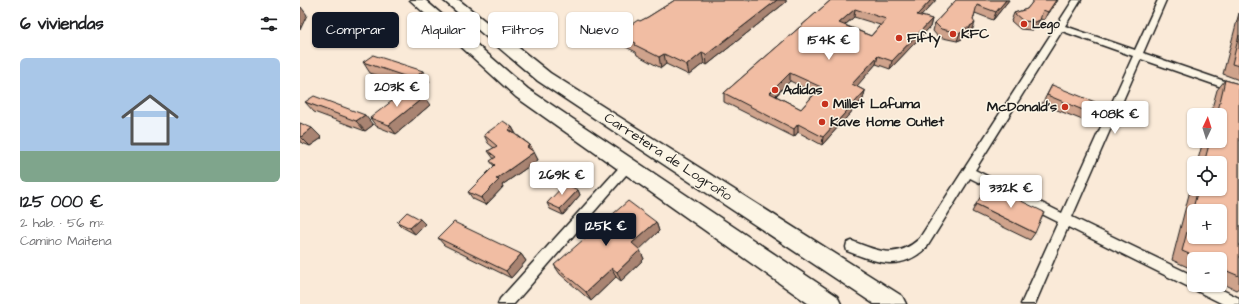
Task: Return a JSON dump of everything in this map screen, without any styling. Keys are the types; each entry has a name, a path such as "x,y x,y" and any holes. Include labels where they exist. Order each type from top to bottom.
{"highway":[{"name":"Carretera de Logroño","path":"417,0 522,93 829,304"},
{"name":"Carretera de Logroño","path":"450,0 544,77 894,304"},
{"path":"552,69 698,163 742,196 759,217"}],"street":[{"path":"852,247 873,256 895,258 911,254 923,243 1077,0"},
{"path":"1028,304 1162,0"},
{"path":"1059,27 1239,90"},
{"path":"505,304 628,166"},
{"path":"968,172 1187,280"},
{"path":"1212,292 1237,304"}],"building":[{"path":"675,0 777,0 706,55 702,53 687,65 664,54 659,57 635,45 636,43 633,42 633,23 648,17"},
{"path":"831,0 931,0 917,15 932,19 892,61 878,56 852,84 865,91 823,137 798,124 794,129 724,93","holes":["855,9 886,19 871,36 839,23","790,73 821,87 801,109 770,93"]},
{"path":"956,0 1006,0 996,12 977,5 973,20 975,23 970,26 970,28 965,28 965,31 960,33 941,29 935,23"},
{"path":"1034,0 1056,0 1048,12 1043,10 1040,20 1035,22 1023,21 1014,13 1027,9"},
{"path":"1239,35 1239,66 1232,64"},
{"path":"373,55 423,71 413,79 363,62"},
{"path":"1225,80 1239,84 1239,276 1227,271 1227,252 1187,253 1182,251 1187,232 1187,244 1227,244 1227,204 1194,204 1196,196 1227,196 1227,156 1206,156 1208,148 1227,148 1227,108 1219,108"},
{"path":"1052,85 1095,102 1090,113 1047,95"},
{"path":"405,91 424,97 389,125 370,118"},
{"path":"314,96 365,115 356,121 305,102"},
{"path":"503,121 512,127 509,130 530,145 527,147 534,152 496,179 499,180 481,198 468,192 495,165 490,161 496,157 488,151 497,146 484,135"},
{"path":"300,123 312,128 301,137 300,136"},
{"path":"565,184 578,190 560,209 547,203"},
{"path":"988,185 1044,212 1035,233 976,204"},
{"path":"628,201 656,222 632,243 640,250 617,272 612,268 586,292 554,265"},
{"path":"407,212 420,219 410,228 397,222"},
{"path":"454,222 521,254 506,271 438,238"}],"place":[{"name":"Lego","path":"1024,24"},
{"name":"KFC","path":"953,34"},
{"name":"Fifty","path":"899,38"},
{"name":"Adidas","path":"775,90"},
{"name":"Millet Lafuma","path":"825,104"},
{"name":"McDonald's","path":"1065,107"},
{"name":"Kave Home Outlet","path":"822,122"}]}
